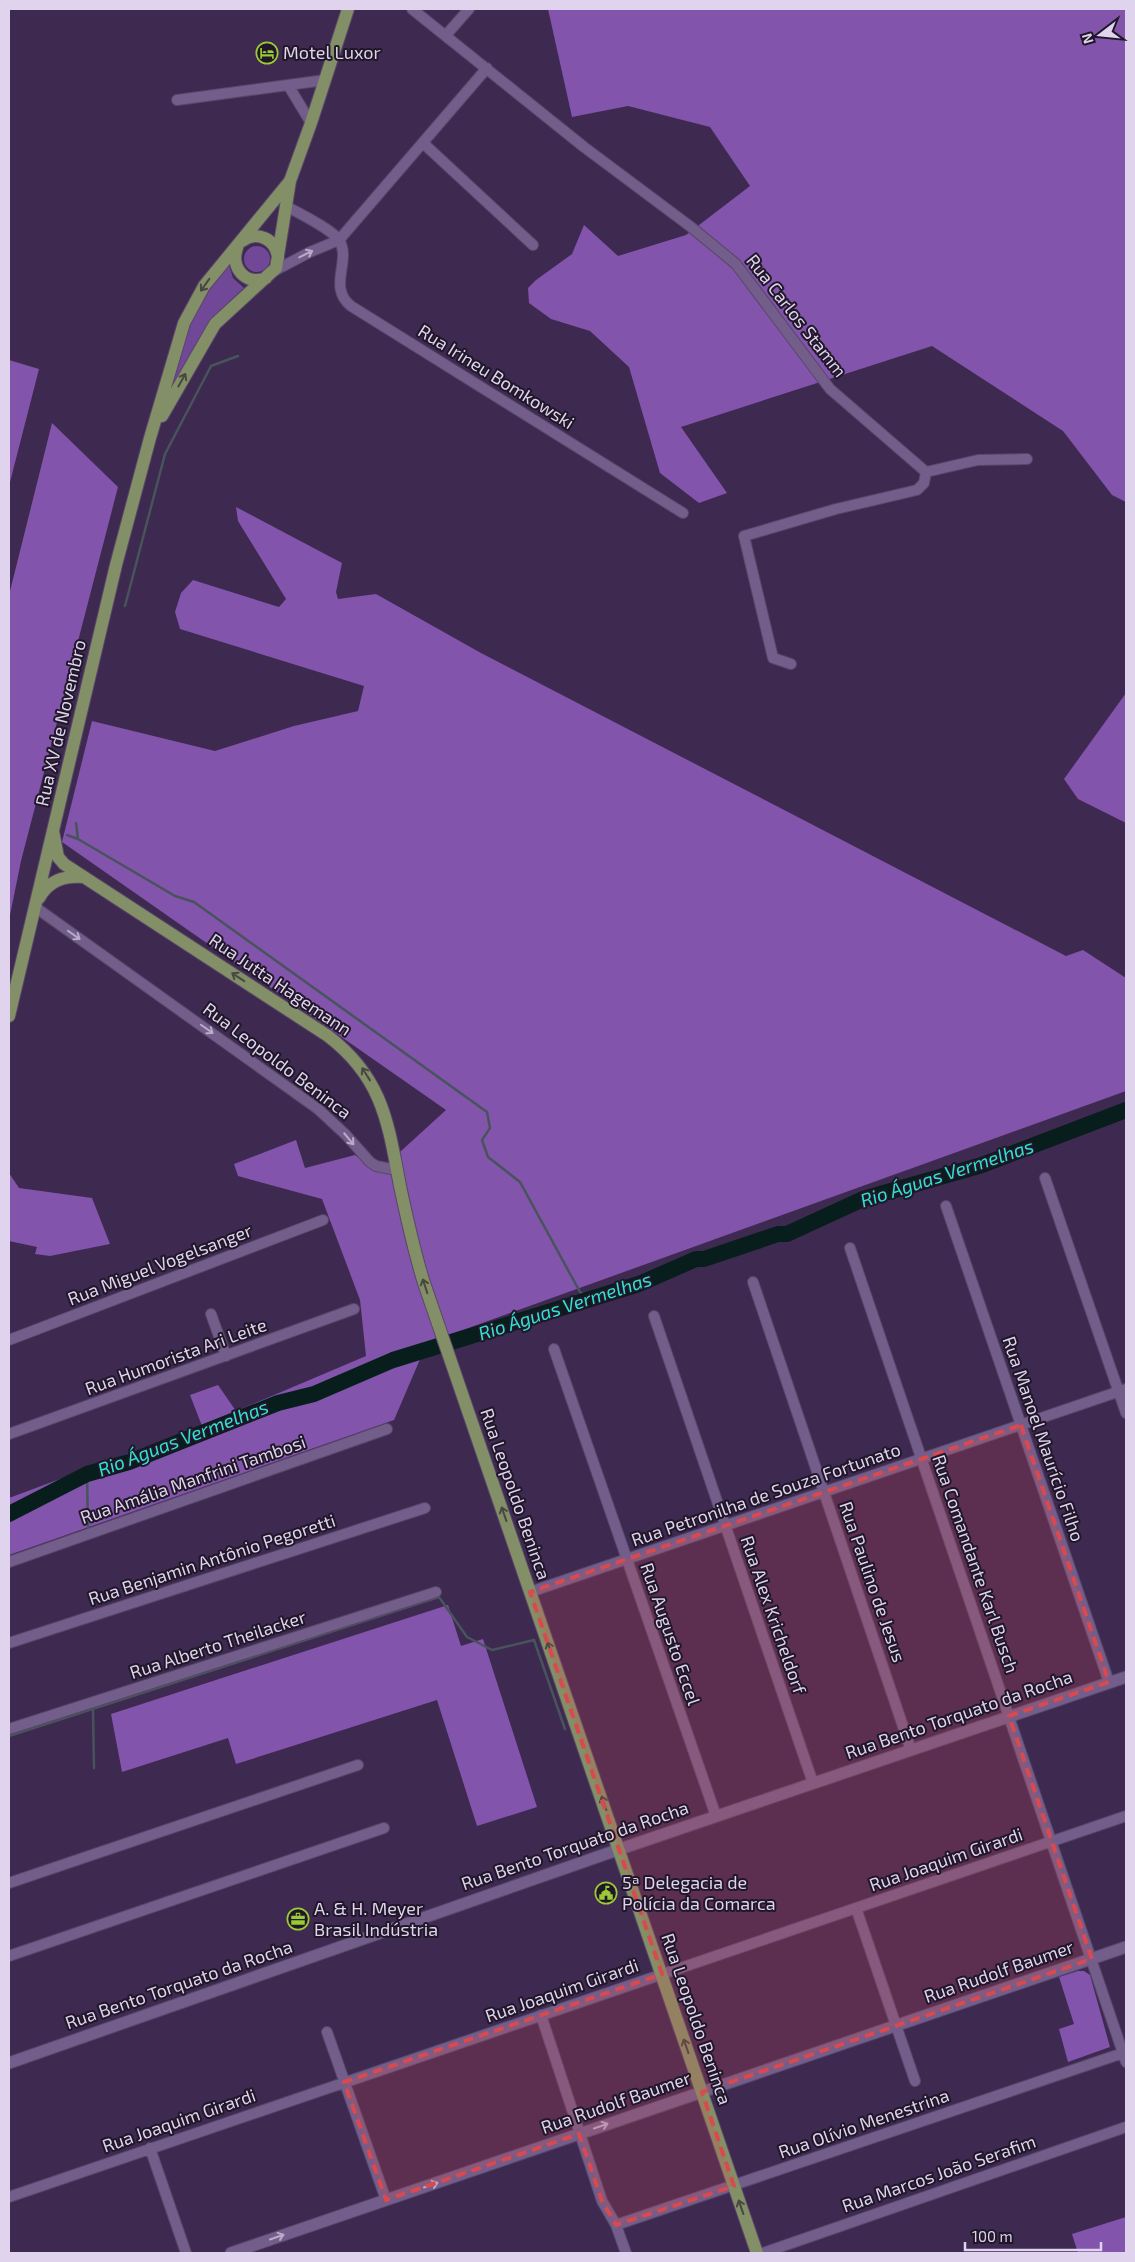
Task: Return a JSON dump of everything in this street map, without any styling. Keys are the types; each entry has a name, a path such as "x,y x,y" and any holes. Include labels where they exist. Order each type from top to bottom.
{"main road":[{"name":"Rua XV de Novembro","path":"150,438 215,324 238,301 271,274 278,258 290,181 348,9"},
{"name":"Rua XV de Novembro","path":"9,1016 116,565 150,438 184,323 204,286 290,181"},
{"path":"271,274 255,280 242,275 235,262 238,246 252,237 266,238 274,245 278,258"},
{"name":"Rua Jutta Hagemann","path":"53,831 58,857 64,864 344,1047 363,1069 376,1092 387,1121 397,1170"},
{"path":"34,907 41,894 54,882 70,876 83,877"},
{"name":"Rua Leopoldo Beninca","path":"397,1170 416,1256 441,1332 620,1849 757,2253"}],"street":[{"name":"Rua Carlos Stamm","path":"412,9 584,147 691,227 736,264 830,388 926,472"},
{"path":"446,35 469,9"},
{"path":"271,274 310,252 339,240 487,68"},
{"path":"177,100 325,80"},
{"path":"288,85 311,123"},
{"path":"423,143 533,245"},
{"path":"286,206 339,240"},
{"name":"Rua Irineu Bomkowski","path":"339,240 342,249 340,290 344,299 351,306 683,513"},
{"path":"791,664 773,658 744,536 820,513 917,490 924,483 926,472 978,460 1026,459"},
{"name":"Rua Leopoldo Beninca","path":"34,907 318,1109 346,1135 370,1162 376,1166 397,1170"},
{"path":"1045,1178 1123,1390 1126,1413"},
{"name":"Rua Manoel Maurício Filho","path":"946,1206 1109,1682"},
{"name":"Rua Miguel Vogelsanger","path":"9,1340 323,1220"},
{"name":"Rua Comandante Karl Busch","path":"850,1248 1125,2057"},
{"name":"Rua Paulino de Jesus","path":"753,1282 912,1750"},
{"name":"Rua Humorista Ari Leite","path":"9,1434 354,1309"},
{"path":"211,1314 226,1356"},
{"name":"Rua Alex Kricheldorf","path":"654,1316 813,1783"},
{"name":"Rua Augusto Eccel","path":"554,1349 716,1816"},
{"name":"Rua Petronilha de Souza Fortunato","path":"530,1592 1123,1390"},
{"name":"Rua Amália Manfrini Tambosi","path":"9,1562 387,1429"},
{"name":"Rua Benjamin Antônio Pegoretti","path":"9,1643 425,1508"},
{"name":"Rua Alberto Theilacker","path":"9,1729 436,1592"},
{"name":"Rua Bento Torquato da Rocha","path":"9,2063 620,1849 1126,1677"},
{"path":"9,1883 358,1765"},
{"name":"Rua Joaquim Girardi","path":"9,2197 1126,1816"},
{"path":"9,1956 384,1828"},
{"path":"856,1908 915,2081"},
{"name":"Rua Rudolf Baumer","path":"231,2253 1126,1947"},
{"path":"541,2015 602,2201 616,2225 626,2253"},
{"path":"327,2032 386,2200"},
{"name":"Rua Olívio Menestrina","path":"616,2225 1125,2057"},
{"name":"Rua Marcos João Serafim","path":"764,2253 1126,2127"},
{"path":"150,2148 186,2253"}],"highlighted area":[{"path":"1021,1425 1109,1682 1009,1716 1092,1959 702,2092 734,2186 616,2225 602,2201 579,2134 386,2200 344,2082 662,1974 530,1592"}],"shaded area":[{"path":"548,9 1126,9 1126,502 1112,495 1063,431 932,346 681,427 727,493 699,503 660,473 629,367 590,331 551,319 529,303 528,288 572,254 584,225 618,256 686,235 750,186 710,127 628,106 572,117"},
{"path":"257,246 266,250 270,259 266,268 257,272 248,268 244,259 248,250"},
{"path":"229,265 233,278 244,288 213,321 189,358 175,385 173,385 172,382 186,333 205,293"},
{"path":"9,360 39,369 9,486"},
{"path":"52,423 118,487 21,861 9,920 9,595"},
{"path":"236,507 342,563 336,592 338,599 376,594 481,653 1066,956 1083,950 1126,978 1126,1091 427,1343 394,1420 9,1555 9,1498 202,1426 190,1395 218,1385 236,1411 366,1356 360,1300 322,1199 238,1176 234,1164 296,1140 305,1168 355,1155 378,1172 446,1110 62,842 92,721 215,751 294,726 358,711 364,686 180,629 175,612 181,593 193,580 279,607 286,599 238,521"},
{"path":"1126,693 1126,823 1078,799 1064,779"},
{"path":"9,1173 19,1188 92,1198 110,1244 50,1256 35,1254 37,1247 9,1241"},
{"path":"448,1605 461,1646 483,1639 537,1807 477,1826 437,1700 236,1764 228,1738 122,1772 111,1714"},
{"path":"1084,1971 1090,1975 1110,2047 1068,2062 1059,2029 1074,2024 1059,1977"},
{"path":"1126,2217 1126,2253 1078,2253 1072,2234"}],"waterway":[{"path":"125,606 165,454 211,366 238,356"},
{"path":"76,823 78,839"},
{"path":"67,835 78,839 175,896 194,902 487,1112 490,1128 482,1140 488,1157 520,1182 580,1292 589,1299"},
{"name":"Rio Águas Vermelhas","path":"9,1514 87,1474 129,1462 278,1403 314,1394 393,1360 639,1284 696,1259 704,1259 778,1234 787,1234 863,1199 982,1165 1126,1110"},
{"path":"87,1474 88,1528"},
{"path":"9,1736 439,1597 467,1637 492,1650 534,1640 565,1729"},
{"path":"93,1709 94,1768"}],"place":[{"name":"Motel Luxor","path":"267,53"},
{"name":"5ª Delegacia de Polícia da Comarca","path":"606,1893"},
{"name":"A. & H. Meyer Brasil Indústria","path":"298,1919"}]}
